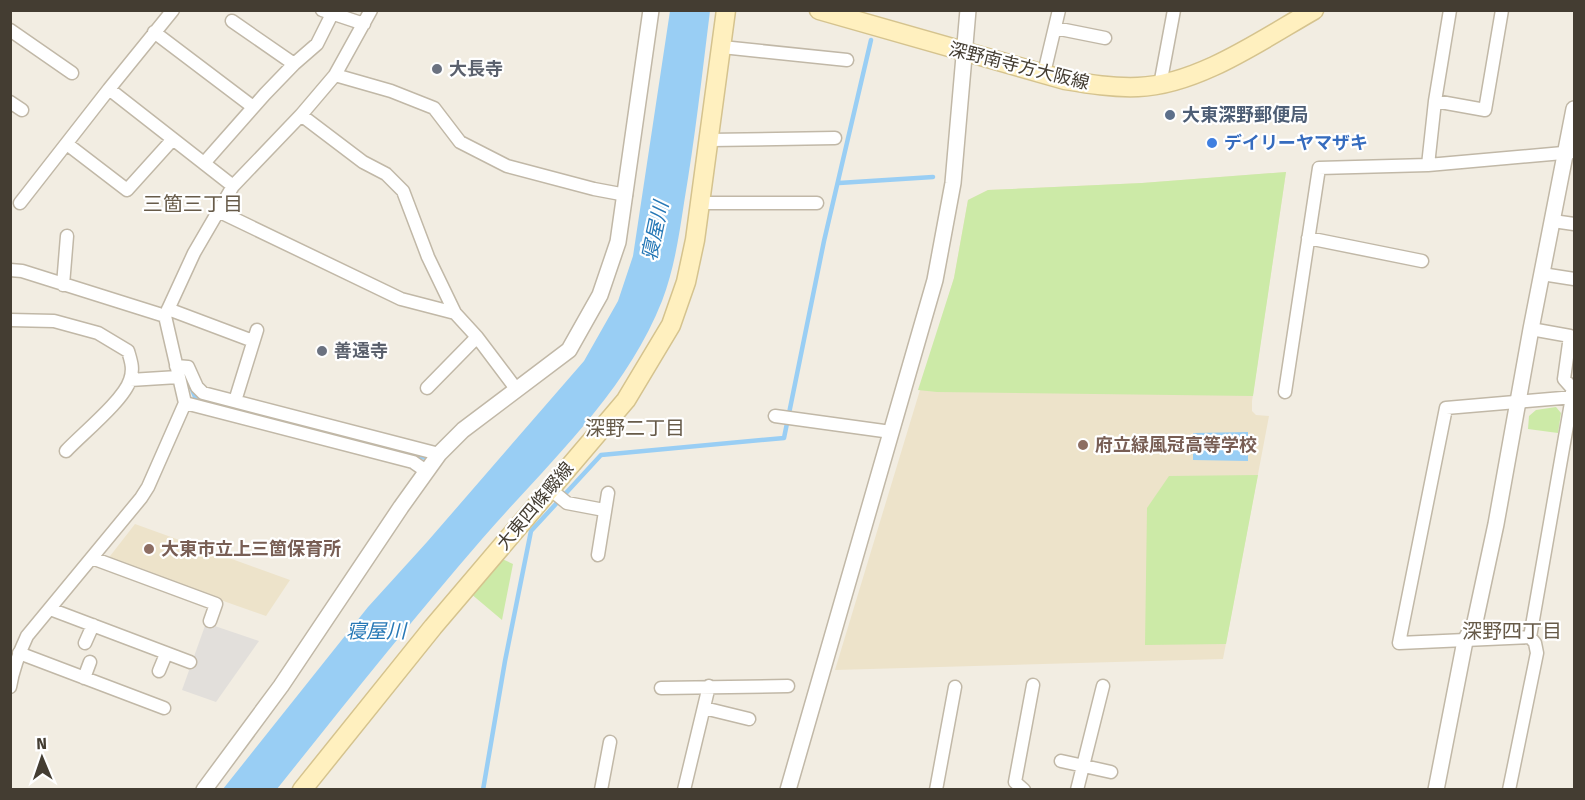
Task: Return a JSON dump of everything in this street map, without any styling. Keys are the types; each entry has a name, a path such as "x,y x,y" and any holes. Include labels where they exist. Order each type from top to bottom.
{"main road":[{"name":"大東四條畷線","path":"302,789 433,627 626,400 671,325 686,282 700,203 726,10"},
{"name":"深野南寺方大阪線","path":"819,10 1044,74 1099,86 1139,87 1160,85 1208,70 1314,10"}],"street":[{"path":"20,203 153,32 173,10"},
{"path":"10,687 11,673 27,636 148,487 185,404 166,312 194,254 233,186 301,115 335,75 371,10"},
{"path":"204,789 281,686 439,454 463,430 570,350 581,332 600,295 618,242 651,10"},
{"path":"788,789 935,280 953,183 968,10"},
{"path":"1044,74 1059,10"},
{"path":"1160,85 1174,10"},
{"path":"1428,165 1435,101 1450,10"},
{"path":"1435,101 1485,110 1503,10"},
{"path":"205,162 253,107 294,64 317,44 329,11 364,24"},
{"path":"232,21 294,64"},
{"path":"1055,28 1105,38"},
{"path":"10,30 72,73"},
{"path":"153,32 253,107"},
{"path":"722,47 848,60"},
{"path":"335,75 391,91 434,108 460,142 507,166 626,195"},
{"path":"109,89 233,186"},
{"path":"10,102 22,110"},
{"path":"1436,789 1465,641 1475,622 1496,524 1542,273 1571,152 1575,110"},
{"path":"301,115 363,162 386,174 403,190 421,240 455,313 477,337 517,390"},
{"path":"709,140 835,138"},
{"path":"67,144 127,190 173,139"},
{"path":"1285,392 1319,168 1428,165 1571,152"},
{"path":"700,203 817,202"},
{"path":"218,211 401,299 455,313"},
{"path":"1553,221 1575,224"},
{"path":"63,285 67,236"},
{"path":"1308,238 1422,261"},
{"path":"10,270 22,271 63,285 255,335 235,401"},
{"path":"1542,273 1575,279"},
{"path":"10,320 54,321 98,333 128,351 133,367 130,380 123,393 66,451"},
{"path":"1509,789 1537,652 1530,637 1573,397 1572,388 1564,379 1572,336 1531,329"},
{"path":"427,388 477,337"},
{"path":"130,380 177,372 188,367 197,387 203,393 439,454"},
{"path":"1530,637 1399,643 1446,408 1573,397"},
{"path":"185,404 413,462 426,471"},
{"path":"775,416 891,432"},
{"path":"550,489 567,503 604,510"},
{"path":"598,555 608,493"},
{"path":"92,558 216,604 210,621"},
{"path":"50,609 190,662"},
{"path":"85,643 93,625"},
{"path":"19,653 164,708"},
{"path":"159,671 166,654"},
{"path":"84,678 90,662"},
{"path":"1024,789 1015,782 1033,685"},
{"path":"684,789 709,686"},
{"path":"662,688 788,686"},
{"path":"1077,789 1103,686"},
{"path":"936,789 955,687"},
{"path":"704,708 749,719"},
{"path":"601,789 610,742"},
{"path":"1061,761 1111,772"}],"shaded area":[{"name":"府立緑風冠高等学校","path":"1286,172 1252,401 1252,411 1256,415 1269,416 1223,659 835,670 954,278 968,200 988,190 1142,183"},
{"path":"135,524 290,580 266,616 107,560"},
{"path":"206,623 259,641 216,702 182,690"}],"green space":[{"path":"1286,172 1253,396 918,390 954,278 968,200 988,190 1142,183"},
{"path":"1556,407 1561,413 1558,433 1528,429 1529,416 1536,410"},
{"path":"1258,475 1226,644 1145,645 1147,508 1169,476"},
{"path":"500,558 513,564 502,620 470,593"}],"water":[{"name":"寝屋川","path":"670,11 710,11 692,155 676,253 662,301 646,335 606,398 582,428 482,539 277,789 223,789 368,607 584,361 618,301 633,256"},
{"path":"1248,432 1248,461 1193,460 1193,433"}],"waterway":[{"path":"483,790 505,661 531,531 601,455 784,438 824,241 871,40"},
{"path":"839,183 933,177"},
{"path":"191,387 195,397 426,458"}],"place":[{"name":"大長寺","path":"437,69"},
{"name":"大東深野郵便局","path":"1170,115"},
{"name":"デイリーヤマザキ","path":"1212,143"},
{"name":"善遠寺","path":"322,351"},
{"name":"府立緑風冠高等学校","path":"1083,445"},
{"name":"大東市立上三箇保育所","path":"149,549"}],"district":[{"name":"三箇三丁目","path":"193,204"},
{"name":"深野二丁目","path":"635,428"},
{"name":"深野四丁目","path":"1512,631"}]}
